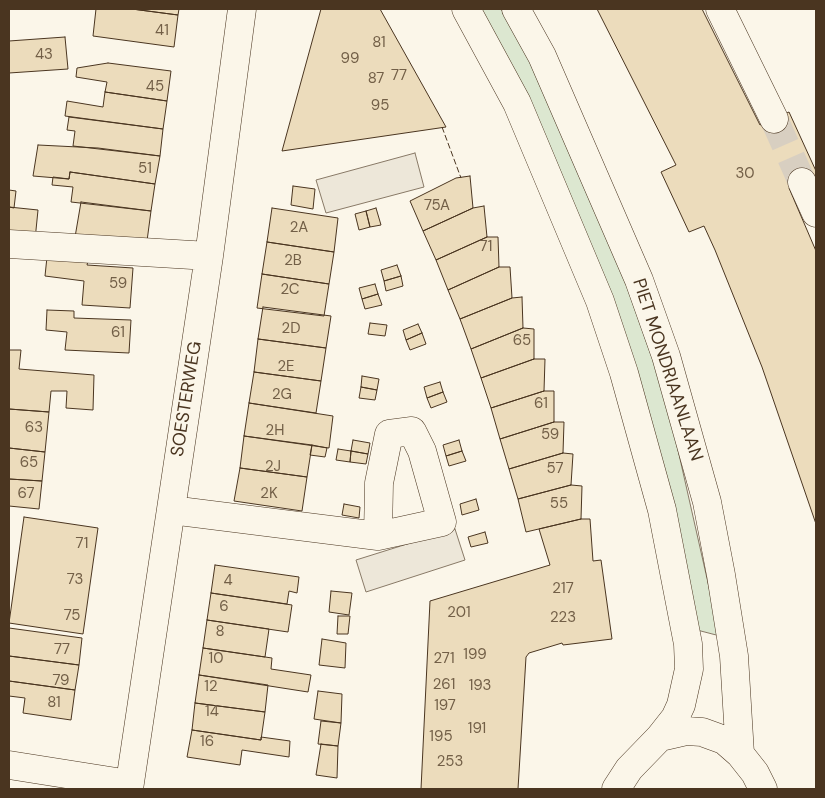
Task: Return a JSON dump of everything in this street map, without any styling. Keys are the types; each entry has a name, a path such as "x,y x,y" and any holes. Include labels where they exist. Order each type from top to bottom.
{"street":[{"name":"SOESTERWEG","path":"129,787 209,256 242,9"},
{"path":"466,9 517,103 600,301 624,373 657,492 685,626 689,669 681,705 675,718 660,737 629,769 616,789"},
{"name":"PIET MONDRIAANLAAN","path":"516,9 546,65 639,280 666,356 707,502 721,575 734,656 740,754"},
{"path":"720,9 774,119"},
{"path":"802,182 816,213"},
{"path":"9,244 209,256"},
{"path":"171,510 378,536"},
{"path":"660,737 686,731 702,732 724,740 740,754 755,773 763,789"},
{"path":"9,766 129,787"}],"green space":[{"path":"478,9 501,9 529,58 614,250 666,397 720,636 697,630 675,518"}],"shaded area":[{"path":"415,153 424,187 326,213 316,180"},
{"path":"455,529 465,560 366,592 356,560"}],"building":[{"path":"96,9 132,9 178,15 174,47 93,36"},
{"path":"132,9 179,9 178,15"},
{"path":"321,9 380,9 446,127 282,151"},
{"path":"597,9 702,9 760,125 789,112 816,171 816,176 789,188 816,251 816,524 762,367 715,250 704,226 689,232 661,172 676,165"},
{"path":"65,37 68,69 9,73 9,41"},
{"path":"108,63 171,71 167,101 105,92 107,82 76,77 77,68"},
{"path":"105,92 167,101 163,129 65,116 67,101 103,107"},
{"path":"69,117 163,129 160,156 73,146 75,131 67,130"},
{"path":"38,145 98,148 160,156 155,184 70,172 69,179 33,176"},
{"path":"70,172 155,184 151,211 71,202 73,187 52,185 53,177 69,179"},
{"path":"470,176 473,208 423,231 410,201 456,178"},
{"path":"293,186 315,189 313,209 291,205"},
{"path":"9,190 16,191 14,208 9,207"},
{"path":"81,202 151,211 147,241 74,243"},
{"path":"484,206 487,237 436,260 423,231 473,208"},
{"path":"9,207 38,210 35,240 9,238"},
{"path":"272,208 338,218 334,252 267,242"},
{"path":"376,208 381,225 370,227 366,211"},
{"path":"366,211 370,227 359,230 355,214"},
{"path":"487,237 498,237 499,267 448,290 436,260"},
{"path":"267,242 334,252 329,284 262,274"},
{"path":"47,257 88,261 87,265 133,268 130,308 82,305 84,281 45,276"},
{"path":"397,265 401,276 384,281 381,270"},
{"path":"499,267 510,267 512,298 460,319 448,290"},
{"path":"262,274 329,284 324,316 257,308"},
{"path":"401,276 403,286 386,291 384,281"},
{"path":"375,284 378,294 362,299 359,288"},
{"path":"378,294 382,305 365,309 362,299"},
{"path":"522,297 523,328 471,349 460,319 512,298"},
{"path":"263,307 331,316 326,348 258,339"},
{"path":"47,310 74,311 74,318 131,320 129,353 65,350 67,332 46,330"},
{"path":"370,323 387,325 385,336 368,334"},
{"path":"418,324 422,333 406,340 403,330"},
{"path":"523,328 534,329 534,359 481,378 471,349"},
{"path":"422,333 426,344 410,350 406,340"},
{"path":"258,339 326,348 321,381 254,372"},
{"path":"9,350 21,350 19,369 94,375 93,410 66,408 67,391 51,391 49,412 9,409"},
{"path":"534,359 545,359 544,391 491,408 481,378"},
{"path":"254,372 321,381 316,413 249,403"},
{"path":"362,376 379,379 377,390 361,387"},
{"path":"440,382 443,392 427,398 424,387"},
{"path":"361,387 377,390 375,400 359,398"},
{"path":"544,391 554,391 554,422 500,439 491,408"},
{"path":"443,392 447,402 431,408 427,398"},
{"path":"249,403 333,416 329,448 244,436"},
{"path":"9,409 49,412 45,452 9,448"},
{"path":"554,422 564,422 563,453 509,469 500,439"},
{"path":"244,436 312,445 307,477 240,468"},
{"path":"353,440 370,443 368,454 351,451"},
{"path":"459,440 462,451 446,456 443,445"},
{"path":"312,445 327,448 325,457 310,455"},
{"path":"9,448 45,452 42,481 9,479"},
{"path":"338,449 351,451 350,462 336,460"},
{"path":"351,451 368,454 366,464 350,462"},
{"path":"462,451 466,461 449,466 446,456"},
{"path":"563,453 573,454 571,485 518,499 509,469"},
{"path":"240,468 307,477 302,511 234,501"},
{"path":"9,479 42,481 39,509 9,506"},
{"path":"571,485 582,486 581,519 526,532 518,499"},
{"path":"476,499 479,510 462,515 460,504"},
{"path":"344,504 360,507 359,518 342,515"},
{"path":"24,517 98,528 83,634 9,623"},
{"path":"581,519 590,519 593,561 601,560 612,639 563,645 562,643 529,653 526,657 518,789 421,789 430,601 550,565 539,529"},
{"path":"485,532 488,543 471,547 468,537"},
{"path":"215,565 299,577 297,593 289,591 287,604 211,593"},
{"path":"331,591 352,593 349,615 329,612"},
{"path":"211,593 292,605 288,632 207,620"},
{"path":"338,616 350,616 348,634 337,634"},
{"path":"207,620 269,629 265,657 203,648"},
{"path":"9,628 82,638 79,665 9,656"},
{"path":"322,639 346,643 345,668 319,665"},
{"path":"203,648 272,658 271,669 311,675 308,692 199,675"},
{"path":"9,656 79,665 75,690 9,681"},
{"path":"199,675 268,685 265,712 195,703"},
{"path":"9,681 75,690 71,720 23,713 25,698 9,696"},
{"path":"318,691 342,694 341,723 314,719"},
{"path":"195,703 265,712 261,740 192,730"},
{"path":"321,721 341,723 338,746 318,744"},
{"path":"192,730 261,740 261,737 290,741 289,757 242,750 240,765 187,757"},
{"path":"321,744 338,746 337,778 316,775"}],"tunnel":[{"path":"774,119 802,182"}],"fence":[{"path":"442,127 461,178"}]}
